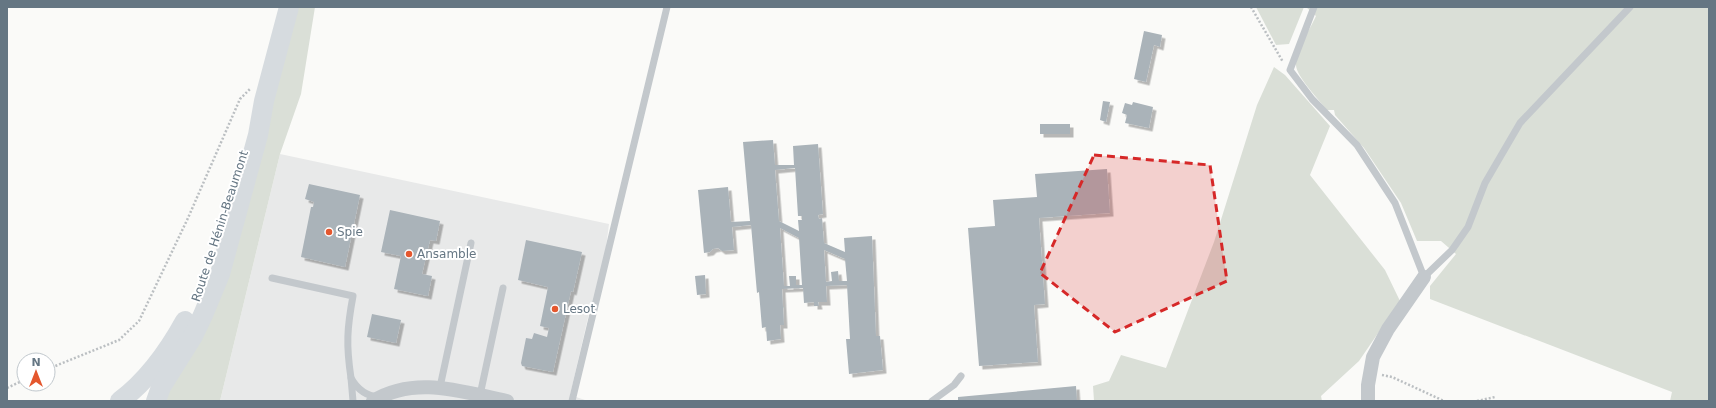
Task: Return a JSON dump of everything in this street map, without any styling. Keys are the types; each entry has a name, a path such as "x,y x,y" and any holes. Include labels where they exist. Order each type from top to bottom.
{"main road":[{"name":"Route de Hénin-Beaumont","path":"156,401 162,387 193,336 214,290 238,212 258,135 270,76 290,7"},
{"name":"Route de Hénin-Beaumont","path":"120,401 141,383 156,365 182,327 197,300 250,134 264,101"}],"street":[{"path":"1368,401 1370,372 1373,357 1388,330 1424,277"},
{"path":"376,399 396,390 409,387 440,387 507,401"}],"lane":[{"path":"572,401 667,7"},
{"path":"1314,7 1290,70 1312,99 1362,152 1394,203 1424,277 1452,250 1468,227 1485,183 1520,124 1630,7"},
{"path":"440,387 471,243"},
{"path":"272,278 353,296 347,331 353,401"},
{"path":"480,395 503,288"},
{"path":"932,401 954,385 961,376"},
{"path":"352,378 354,384 363,392 376,399"}],"path":[{"path":"1252,7 1278,55 1290,70"},
{"path":"56,366 119,340 139,321 188,218 240,99 255,82 270,76"},
{"path":"1370,372 1392,377 1444,401"},
{"path":"1477,401 1495,397"}],"highlighted area":[{"path":"1094,155 1210,165 1227,281 1115,332 1040,273"}],"shaded area":[{"path":"298,7 315,7 301,94 280,154 220,401 163,401 179,372"},
{"path":"1256,7 1304,7 1289,44 1276,45"},
{"path":"1306,7 1709,7 1709,401 1670,401 1672,392 1430,299 1430,286 1456,254 1441,241 1417,241 1401,203 1364,148 1335,115 1334,110 1327,110 1300,75 1296,65 1298,53 1316,16"},
{"path":"1274,67 1285,75 1330,126 1310,175 1385,270 1400,301 1359,361 1321,396 1322,401 1094,401 1093,386 1109,381 1121,355 1166,368 1214,242 1257,105"},
{"path":"280,154 609,224 601,287 590,309 570,395 588,401 220,401"}],"building":[{"path":"1144,31 1162,35 1160,47 1154,45 1146,82 1134,79"},
{"path":"1103,101 1110,102 1106,122 1100,120"},
{"path":"1133,102 1153,107 1149,128 1125,123 1127,115 1122,113 1125,103 1132,105"},
{"path":"1040,124 1070,124 1070,134 1040,134"},
{"path":"773,140 775,165 794,165 793,146 818,144 823,214 818,215 819,219 822,218 824,243 845,252 844,238 872,236 876,336 880,336 883,370 849,374 846,339 850,339 847,285 826,286 827,302 818,302 819,306 814,306 814,302 804,303 803,288 782,289 784,325 780,325 781,339 767,341 766,327 762,328 759,292 757,293 751,225 732,227 734,250 722,251 718,248 704,253 698,190 728,187 731,222 750,221 743,142","holes":["795,168 798,216 802,216 802,220 798,220 799,231 779,221 775,170","780,228 799,238 802,285 796,285 796,276 789,276 790,286 784,286","824,250 845,259 847,281 839,281 838,271 831,272 832,281 826,282"]},
{"path":"1107,169 1110,213 1039,218 1045,304 1034,305 1038,362 979,366 968,228 995,226 993,200 1037,197 1035,174"},
{"name":"Spie","path":"309,184 360,195 345,267 301,257 311,207 313,207 314,202 305,199"},
{"name":"Ansamble","path":"390,210 440,221 436,241 430,240 422,274 432,276 428,296 394,289 401,256 381,252"},
{"name":"Lesot","path":"526,240 582,252 573,292 571,291 553,372 522,366 521,363 526,338 532,339 534,333 547,337 549,328 540,326 548,287 518,280"},
{"path":"705,275 706,294 697,295 695,276"},
{"path":"372,314 401,320 396,343 367,337"},
{"path":"1076,386 1077,401 958,401 958,397"}],"place":[{"name":"Spie","path":"329,232"},
{"name":"Ansamble","path":"409,254"},
{"name":"Lesot","path":"555,309"}]}
